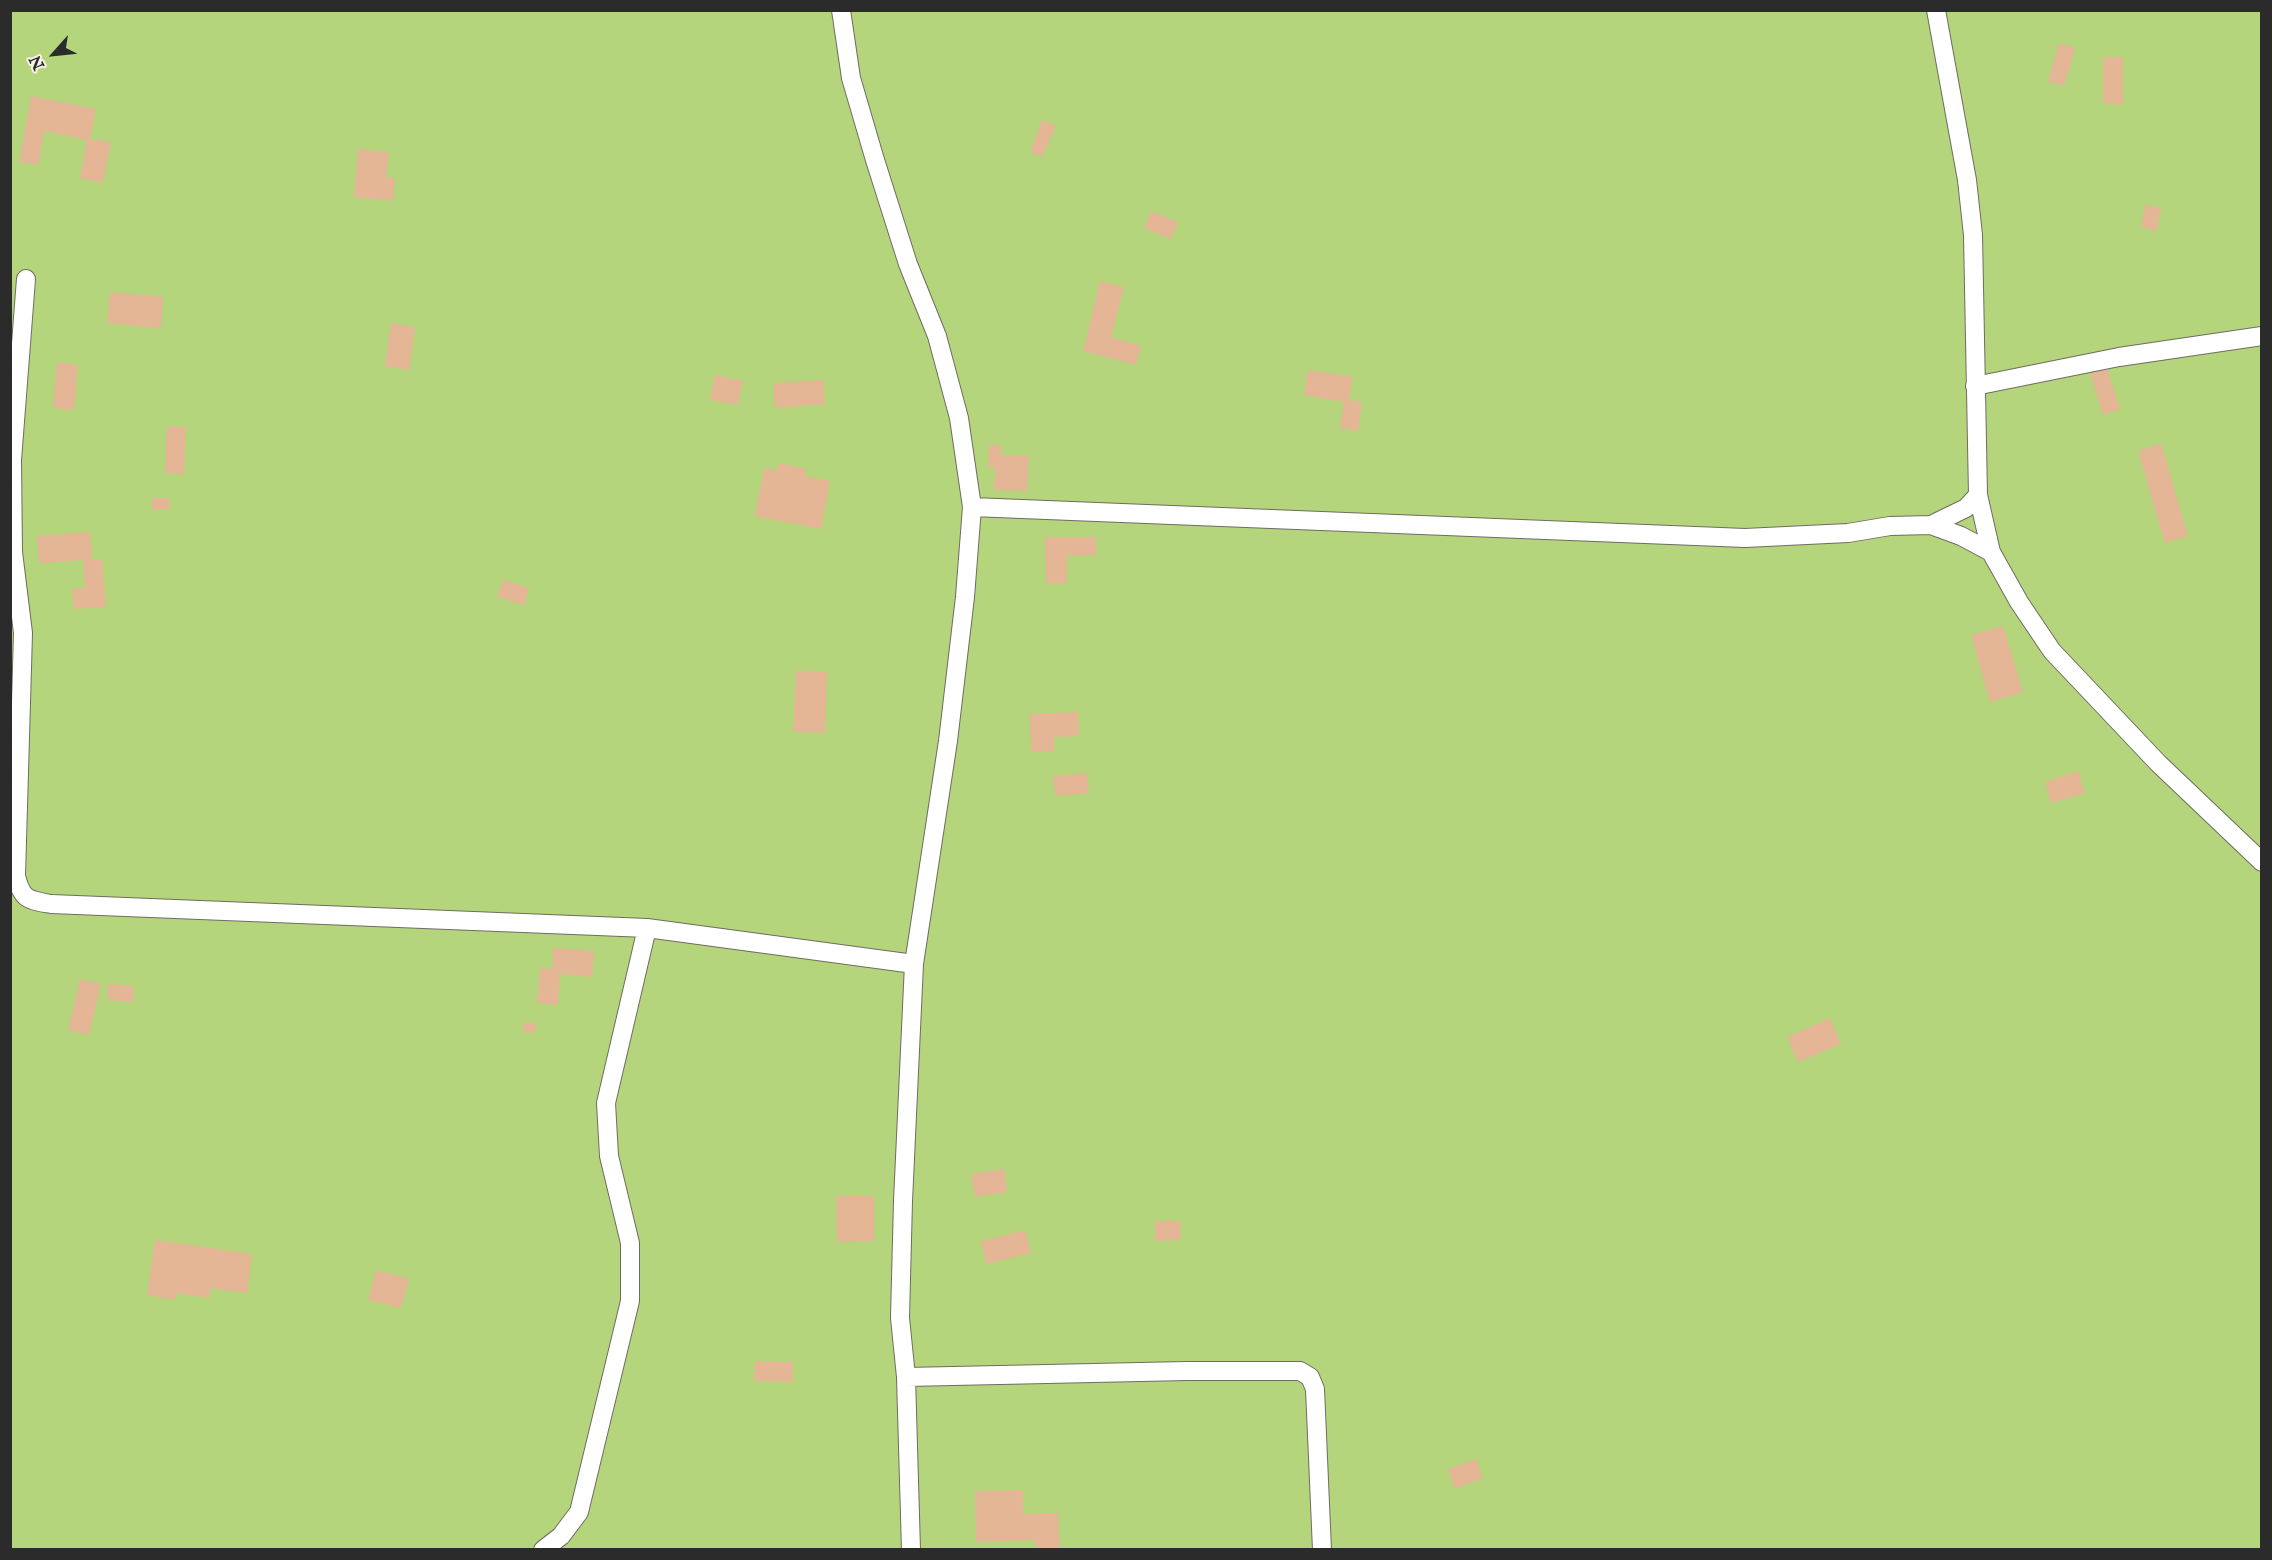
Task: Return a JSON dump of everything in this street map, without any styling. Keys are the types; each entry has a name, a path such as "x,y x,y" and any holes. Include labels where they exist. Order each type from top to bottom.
{"street":[{"path":"841,10 851,78 875,160 908,264 937,336 958,418 972,507 965,597 948,741 914,964 900,1318 906,1377 911,1550"},
{"path":"1936,10 1967,180 1972,224 1978,495 1991,552 2019,602 2052,651 2158,763 2262,862"},
{"path":"26,279 12,460 13,552 23,633 14,823 16,876 20,891 31,901 51,904 647,928 914,964"},
{"path":"1975,386 2120,357 2262,336"},
{"path":"1931,525 1966,508 1978,495"},
{"path":"972,507 1745,538 1848,533 1890,526 1931,525 1961,536 1991,552"},
{"path":"543,1550 561,1536 579,1512 630,1301 630,1243 609,1156 606,1103 647,928"},
{"path":"906,1377 1300,1371 1310,1377 1315,1389 1322,1550"}],"green space":[{"path":"11,11 2261,11 2261,1549 11,1549"}],"building":[{"path":"2059,43 2075,48 2064,86 2048,81"},
{"path":"2103,57 2123,57 2123,105 2103,104"},
{"path":"31,96 96,109 90,139 111,142 103,183 80,178 87,140 44,131 38,165 19,162"},
{"path":"1042,120 1056,126 1042,157 1030,152"},
{"path":"358,149 389,152 386,177 395,178 393,201 354,197"},
{"path":"2145,205 2161,208 2157,231 2141,227"},
{"path":"1151,211 1178,222 1171,239 1144,228"},
{"path":"1100,281 1124,287 1111,337 1141,346 1136,365 1083,351"},
{"path":"110,292 163,297 161,328 107,323"},
{"path":"391,323 415,327 409,370 385,366"},
{"path":"57,362 78,365 74,410 53,408"},
{"path":"2106,365 2120,409 2103,415 2089,370"},
{"path":"1308,370 1353,377 1349,400 1362,402 1358,431 1340,428 1344,402 1304,395"},
{"path":"715,375 743,381 738,405 710,400"},
{"path":"823,380 825,404 775,408 773,383"},
{"path":"167,426 186,427 184,474 165,473"},
{"path":"2161,443 2188,536 2165,543 2138,451"},
{"path":"989,445 1001,445 1001,455 1029,456 1027,491 994,490 995,467 988,467"},
{"path":"779,463 806,469 805,476 830,481 821,529 755,516 764,468 777,470"},
{"path":"152,498 169,498 170,509 152,510"},
{"path":"90,532 92,560 102,560 106,607 74,609 72,589 85,588 83,560 39,563 37,536"},
{"path":"1045,537 1096,537 1096,555 1067,556 1067,583 1046,583"},
{"path":"503,580 529,588 524,605 497,597"},
{"path":"2003,626 2023,692 1990,702 1971,635"},
{"path":"796,670 827,672 825,733 793,732"},
{"path":"1078,712 1079,736 1054,737 1054,751 1031,752 1030,714"},
{"path":"2078,771 2085,793 2051,803 2045,782"},
{"path":"1087,773 1089,793 1055,796 1053,776"},
{"path":"553,948 594,951 592,977 560,974 558,1005 537,1003 540,968 552,969"},
{"path":"80,979 101,984 89,1035 68,1030"},
{"path":"108,984 134,986 133,1002 107,1000"},
{"path":"1830,1018 1841,1044 1798,1062 1787,1037"},
{"path":"524,1022 536,1023 535,1033 522,1032"},
{"path":"1004,1169 1007,1192 975,1197 971,1174"},
{"path":"836,1196 874,1196 874,1241 837,1242"},
{"path":"1155,1221 1180,1221 1181,1240 1155,1241"},
{"path":"1025,1230 1031,1253 986,1264 981,1241"},
{"path":"155,1240 252,1254 247,1293 210,1288 209,1298 177,1293 175,1300 147,1295"},
{"path":"376,1270 409,1279 401,1308 368,1300"},
{"path":"755,1361 793,1362 793,1382 754,1381"},
{"path":"1476,1459 1483,1478 1455,1489 1448,1469"},
{"path":"1023,1490 1023,1514 1058,1513 1060,1550 1036,1550 1035,1540 976,1542 975,1491"}]}
